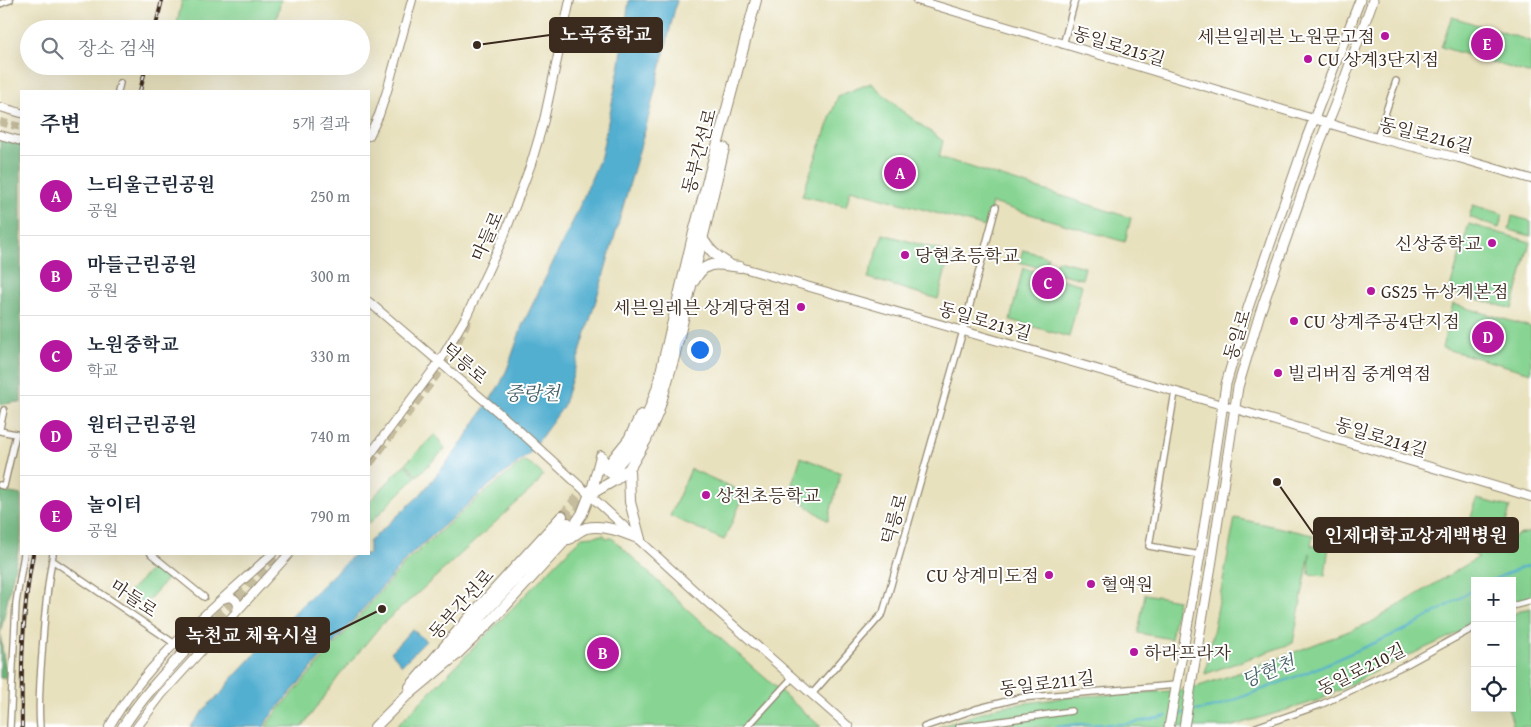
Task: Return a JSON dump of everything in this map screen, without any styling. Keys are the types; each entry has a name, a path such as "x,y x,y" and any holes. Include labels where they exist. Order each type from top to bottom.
{"highway":[{"name":"동부간선로","path":"609,463 629,439 643,411 675,310 685,291 693,236 756,3"},
{"path":"589,494 615,480 629,469 646,440 658,412 677,346 685,291 702,238 724,145 728,106"},
{"path":"702,238 709,250 720,259 740,267"},
{"path":"685,291 706,266 713,264 740,267"},
{"name":"동부간선로","path":"609,463 639,439 659,380 675,310"},
{"path":"659,380 677,346"},
{"path":"609,463 603,468 609,473 616,475 629,469"},
{"path":"407,696 454,656 494,618 560,545 578,520 589,494 609,463"},
{"path":"629,469 631,510 640,539"},
{"name":"동부간선로","path":"376,727 387,714 469,618 565,519 407,696 387,714"},
{"path":"560,545 585,528 600,527 618,530 640,539"},
{"path":"123,727 138,706 195,640"}],"main road":[{"path":"370,134 379,115 398,56 412,0"},
{"name":"마들로","path":"370,455 440,361 467,315 504,236 526,180 544,120 570,0"},
{"name":"동일로215길","path":"917,0 1314,120"},
{"name":"동일로","path":"1169,727 1200,555 1226,384 1248,308 1314,120 1360,0"},
{"name":"동일로","path":"1184,727 1238,387 1260,313 1373,0"},
{"path":"0,107 20,113"},
{"name":"동일로216길","path":"1314,120 1531,179"},
{"path":"0,135 20,141"},
{"name":"동일로213길","path":"740,267 1222,405"},
{"name":"덕릉로","path":"370,303 513,424 849,727"},
{"name":"동일로214길","path":"1222,405 1531,497"},
{"path":"109,727 143,678 175,644 271,555"},
{"path":"137,727 162,694 288,555"},
{"path":"223,599 230,597 237,602 238,608 234,615"}],"street":[{"path":"0,4 10,0"},
{"path":"1063,45 1076,0"},
{"path":"1377,138 1396,81"},
{"path":"118,90 120,83"},
{"name":"덕릉로","path":"812,694 883,613 996,207"},
{"path":"1175,392 1149,546 1200,555"},
{"path":"0,486 4,486 16,434 0,429 4,410"},
{"path":"10,727 16,603 24,555"},
{"path":"152,555 204,597"},
{"path":"40,727 39,707 43,632 52,557"},
{"name":"마들로","path":"52,557 175,644"},
{"path":"1516,605 1531,601"},
{"name":"동일로210길","path":"1256,727 1320,705 1407,664 1471,629"},
{"path":"747,727 793,677"},
{"name":"동일로211길","path":"924,727 969,711 1019,698 1176,685"},
{"path":"959,727 1071,711"}],"green space":[{"path":"182,0 281,0 276,20 178,20"},
{"path":"1452,17 1531,41 1531,74 1441,47"},
{"path":"871,83 902,111 943,141 939,157 1131,218 1125,242 992,203 985,227 851,189 846,206 802,196 838,96"},
{"path":"0,139 20,145 20,403 0,405"},
{"path":"1473,205 1503,214 1499,228 1469,217"},
{"path":"1512,216 1531,221 1531,236 1509,230"},
{"path":"1469,224 1530,242 1512,309 1449,291"},
{"path":"883,234 950,253 938,299 868,278"},
{"path":"1023,250 1048,257 1044,269 1019,262"},
{"path":"1057,260 1085,267 1082,279 1054,272"},
{"path":"1023,268 1082,285 1069,337 1010,320"},
{"path":"1453,304 1531,327 1531,373 1442,348"},
{"path":"435,434 445,449 417,476 406,463"},
{"path":"801,457 841,473 828,521 789,493"},
{"path":"524,461 531,464 543,475 536,485 381,625 339,676 302,727 266,727 406,562 471,504"},
{"path":"405,464 416,477 370,523 370,501"},
{"path":"691,469 745,493 724,540 670,516"},
{"path":"0,491 20,495 20,543 0,634"},
{"path":"1477,499 1510,507 1501,544 1518,535 1531,532 1531,598 1516,605 1516,577 1471,577 1471,627 1380,669 1320,700 1229,727 939,727 998,707 1069,697 1187,690 1253,668 1370,623 1479,557 1468,552 1476,537 1466,532"},
{"path":"1235,518 1313,535 1311,546 1329,546 1325,576 1309,574 1310,553 1293,643 1205,674"},
{"path":"604,535 606,538 612,538 688,610 821,727 396,727 582,537"},
{"path":"154,566 167,579 145,604 128,593"},
{"path":"1145,594 1178,600 1171,639 1138,633"},
{"path":"1531,608 1531,727 1514,727 1509,712 1516,712 1516,613"},
{"path":"0,634 7,678 0,678"}],"water":[{"name":"중랑천","path":"629,0 677,0 647,123 601,284 563,407 529,454 490,485 408,557 268,719 264,727 190,727 287,620 350,558 354,555 370,555 370,541 420,495 457,450 501,383 522,326 574,219 601,156 620,64"},
{"path":"412,629 426,641 402,665 391,652"}],"waterway":[{"name":"당현천","path":"1499,577 1531,565"},
{"name":"당현천","path":"1189,712 1216,707 1308,672 1413,626 1471,591"},
{"name":"당현천","path":"1174,715 1184,713"},
{"name":"당현천","path":"1056,727 1077,724 1127,724 1167,716"}],"tunnel":[{"path":"0,122 20,127"},
{"path":"370,462 450,356 468,318"},
{"path":"562,516 591,483"},
{"path":"568,523 584,505"},
{"path":"195,640 279,555"}],"railway":[{"path":"157,20 162,0"},
{"path":"140,90 144,75"},
{"path":"22,727 23,640 26,597 33,555"}],"place":[{"name":"세븐일레븐 노원문고점","path":"1385,36"},
{"name":"놀이터","path":"1487,44"},
{"name":"노곡중학교","path":"477,45"},
{"name":"CU 상계3단지점","path":"1308,59"},
{"name":"느티울근린공원","path":"900,173"},
{"name":"신상중학교","path":"1492,243"},
{"name":"당현초등학교","path":"905,255"},
{"name":"노원중학교","path":"1048,283"},
{"name":"GS25 뉴상계본점","path":"1371,291"},
{"name":"세븐일레븐 상계당현점","path":"801,307"},
{"name":"CU 상계주공4단지점","path":"1294,321"},
{"name":"원터근린공원","path":"1488,337"},
{"name":"빌리버짐 중계역점","path":"1278,373"},
{"name":"인제대학교상계백병원","path":"1277,482"},
{"name":"상천초등학교","path":"706,495"},
{"name":"CU 상계미도점","path":"1049,575"},
{"name":"혈액원","path":"1091,584"},
{"name":"녹천교 체육시설","path":"382,609"},
{"name":"하라프라자","path":"1134,652"},
{"name":"마들근린공원","path":"603,653"}]}
